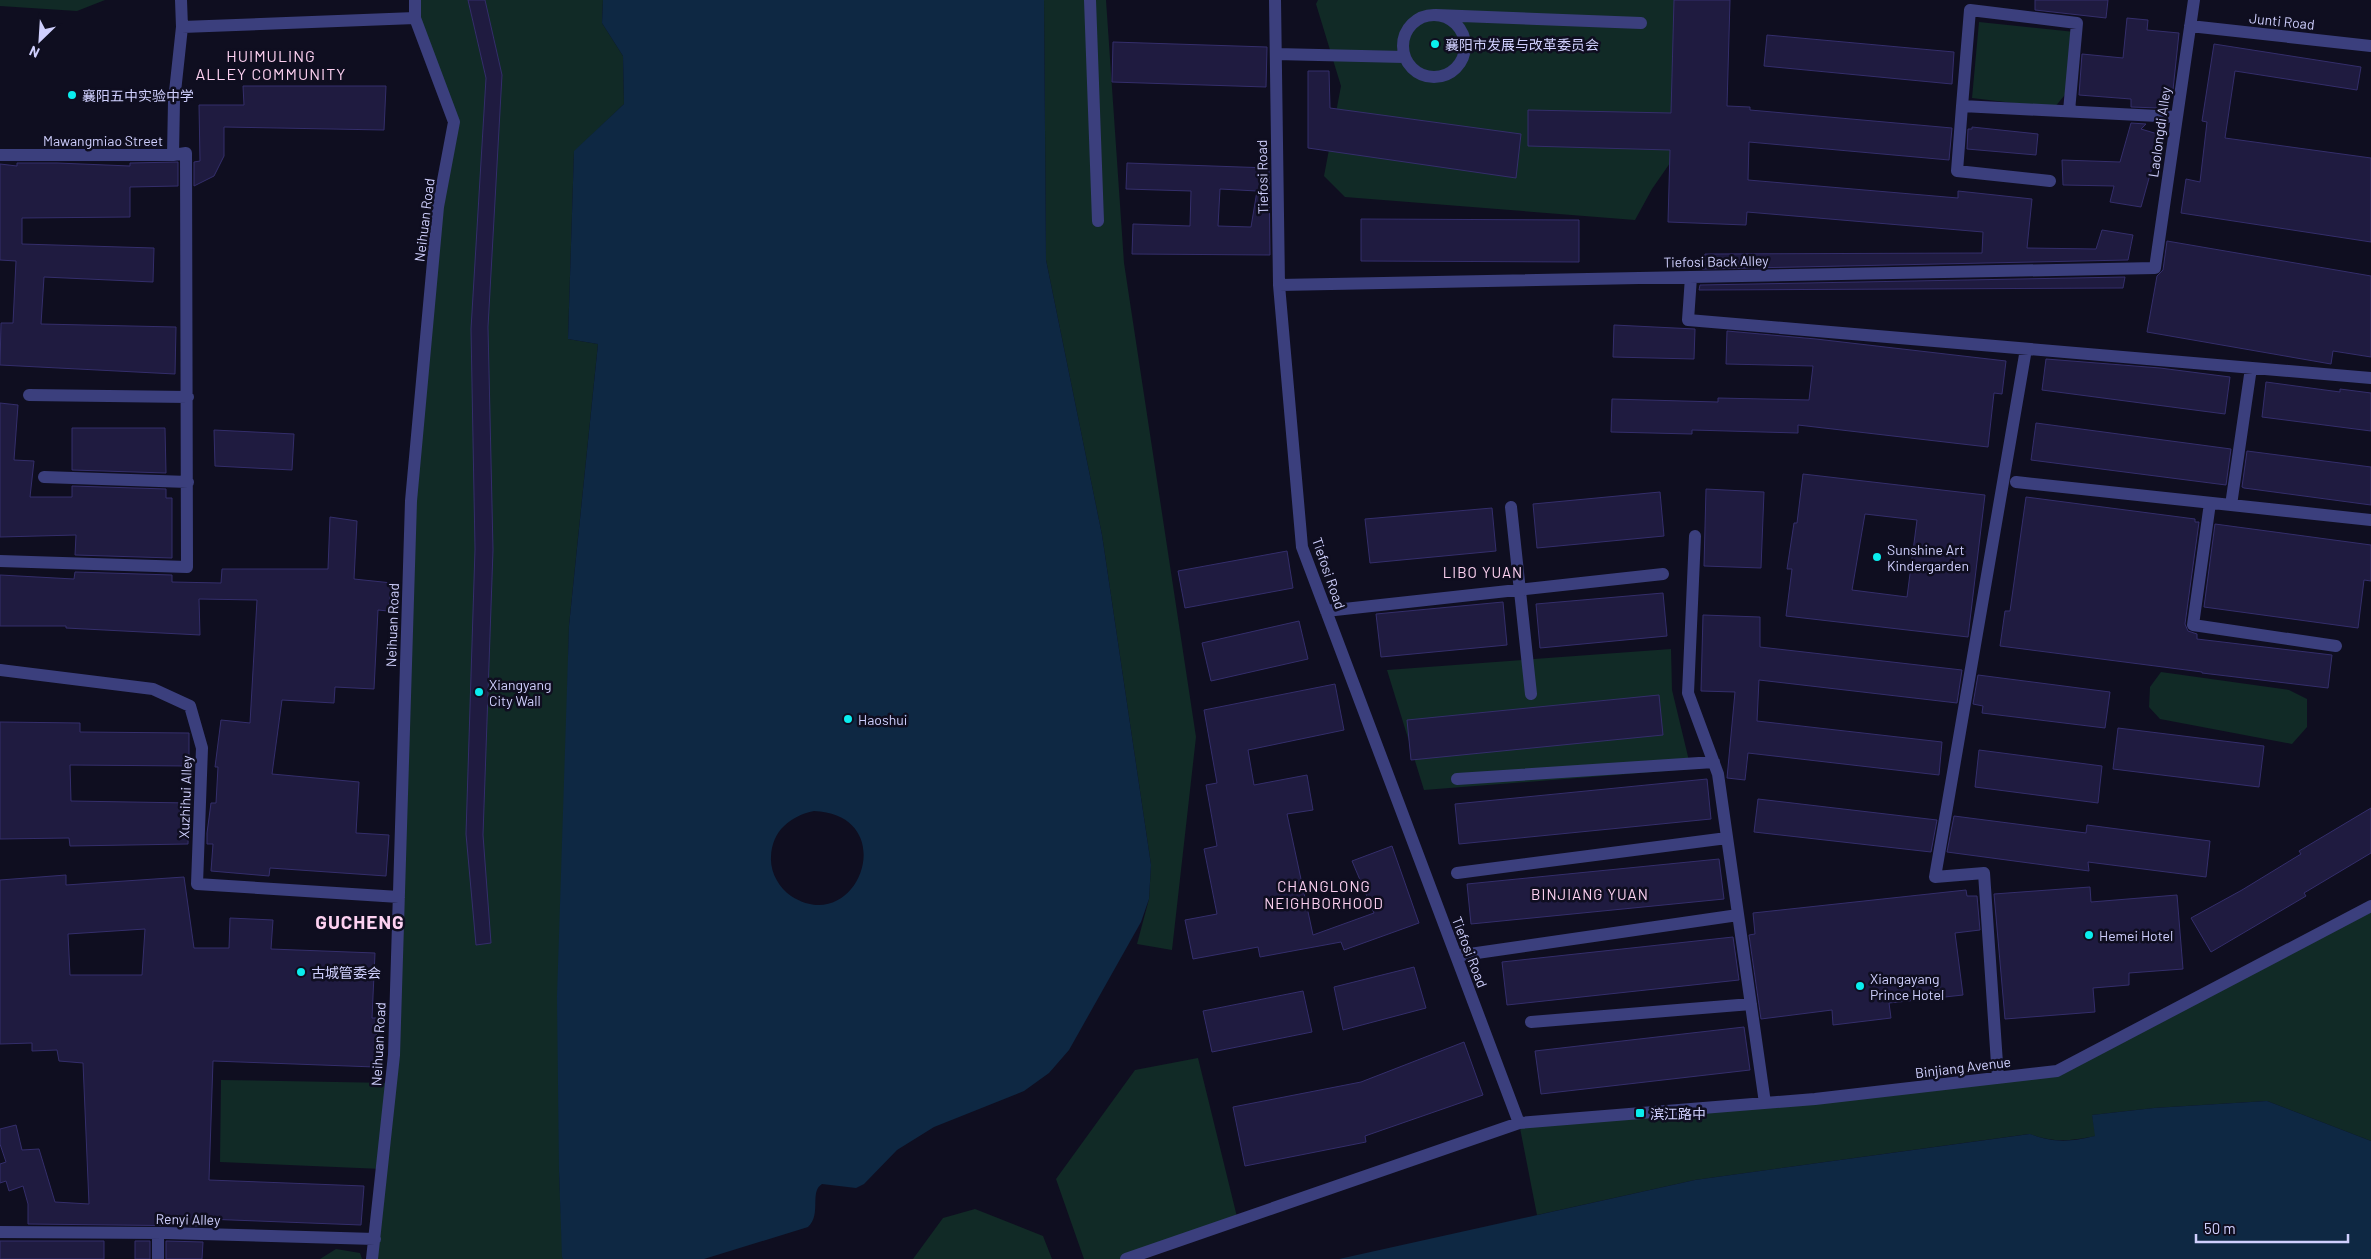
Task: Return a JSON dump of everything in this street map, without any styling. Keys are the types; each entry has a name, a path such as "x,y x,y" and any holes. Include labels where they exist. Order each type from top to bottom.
{"street":[{"name":"Mawangmiao Street","path":"0,155 173,155 174,101 182,27 181,0"},
{"name":"Neihuan Road","path":"372,1259 394,1055 410,501 438,207 454,122 415,18 415,0"},
{"path":"1090,0 1098,221"},
{"name":"Tiefosi Road","path":"1275,0 1279,285 1302,547 1518,1123"},
{"name":"Laolongdi Alley","path":"2155,268 2194,0"},
{"path":"2050,181 1957,171 1970,10 2077,23 2069,111"},
{"path":"1436,15 1446,17 1454,23 1465,40 1465,51 1456,69 1447,75 1437,78 1427,77 1413,70 1404,57 1403,37 1416,20 1425,16 1436,15 1641,23"},
{"path":"182,27 415,18"},
{"name":"Junti Road","path":"2190,26 2371,46"},
{"path":"1276,54 1404,57"},
{"path":"1962,106 2177,117"},
{"path":"0,561 187,567 186,153 173,155"},
{"name":"Tiefosi Back Alley","path":"1279,285 2155,268"},
{"path":"1691,277 1688,320 2371,378"},
{"path":"1998,1078 1984,873 1934,877 2026,349"},
{"path":"2232,505 2251,368"},
{"path":"29,395 188,397"},
{"path":"44,477 188,482"},
{"path":"2016,482 2371,520"},
{"path":"2210,503 2193,625 2336,646"},
{"path":"1510,507 1531,694"},
{"path":"1694,536 1688,693 1718,774 1765,1103"},
{"path":"1326,611 1663,574"},
{"name":"Xuzhihui Alley","path":"0,670 153,689 190,706 202,748 197,884 399,897"},
{"path":"1457,779 1714,762"},
{"path":"1457,874 1727,838"},
{"name":"Binjiang Avenue","path":"1126,1259 1518,1123 1765,1103 2058,1071 2371,906"},
{"path":"1456,956 1738,914"},
{"path":"1531,1022 1750,1004"},
{"name":"Renyi Alley","path":"0,1232 158,1233 375,1239"},
{"path":"158,1233 158,1259"}],"green space":[{"path":"0,0 105,0 77,11 0,6"},
{"path":"415,0 603,0 602,23 623,56 624,104 574,152 568,339 598,344 569,626 559,1094 559,1172 563,1259 372,1259 382,1169 220,1162 221,1080 391,1083 411,501 438,207 454,122"},
{"path":"1044,0 1106,0 1124,263 1196,737 1172,950 1137,944 1149,899 1151,865 1102,535 1046,260"},
{"path":"1318,0 1692,0 1686,140 1652,189 1635,220 1345,197 1324,176 1341,86 1316,4"},
{"path":"1979,22 2075,32 2069,90 2054,108 1972,98"},
{"path":"1671,649 1672,690 1691,769 1424,790 1387,670"},
{"path":"2161,672 2289,690 2307,699 2307,727 2292,744 2160,719 2149,707 2150,687"},
{"path":"2371,906 2371,1141 2267,1101 2154,1108 2092,1115 2096,1136 2086,1138 2055,1140 2029,1134 1695,1180 1537,1215 1519,1123 2057,1071"},
{"path":"1198,1058 1238,1221 1126,1259 1084,1259 1056,1179 1135,1070"},
{"path":"975,1209 1043,1236 1052,1259 913,1259 943,1218"},
{"path":"336,1249 360,1253 362,1259 320,1259"}],"water":[{"name":"Haoshui","path":"603,0 1044,0 1046,260 1102,535 1151,865 1149,899 1141,922 1069,1050 1049,1073 1024,1091 934,1127 897,1150 864,1184 856,1188 822,1184 816,1192 814,1216 808,1227 704,1259 563,1259 562,1257 557,997 569,626 598,344 568,339 574,151 624,104 623,56 602,23","holes":["814,811 841,818 857,832 864,851 861,871 851,889 835,901 815,905 791,896 779,884 771,863 772,848 779,832 790,821 805,813"]},
{"path":"2267,1101 2371,1141 2371,1259 1339,1259 1695,1180 2030,1134 2062,1141 2077,1139 2095,1136 2092,1115 2154,1108"}],"building":[{"name":"Xiangyang City Wall","path":"468,0 485,0 502,75 488,327 493,550 483,835 491,943 476,945 466,834 475,549 471,329 486,78"},
{"path":"1674,0 1730,0 1727,106 1750,107 1750,110 1952,128 1949,160 1749,142 1748,180 1958,198 1958,191 2032,199 2027,248 2096,249 2102,230 2133,235 2128,260 1702,269 1705,254 1982,253 1983,232 1747,212 1746,225 1668,222 1670,150 1528,146 1528,110 1671,113"},
{"path":"2035,0 2108,0 2106,18 2035,10"},
{"path":"2127,18 2148,20 2147,30 2179,33 2173,90 2159,108 2131,107 2131,99 2079,95 2082,54 2123,58"},
{"path":"1767,35 1954,52 1952,84 1764,66"},
{"path":"1113,42 1267,47 1266,87 1112,82"},
{"path":"2214,44 2361,67 2357,90 2235,71 2225,138 2371,158 2371,242 2181,213 2186,179 2200,182 2207,122 2202,121"},
{"path":"1308,71 1329,71 1330,108 1521,134 1516,178 1308,148"},
{"path":"243,86 386,86 384,130 224,127 224,156 214,176 194,186 194,162 200,161 199,105 244,105"},
{"path":"2131,123 2146,124 2141,129 2161,135 2141,207 2110,202 2114,186 2063,185 2062,160 2120,162"},
{"path":"1972,127 2038,134 2036,155 1967,149 1968,129 1972,129"},
{"path":"178,162 178,186 130,187 130,217 22,218 22,244 154,248 153,282 44,277 41,324 176,327 175,374 0,365 1,323 13,323 16,261 0,260 0,164 17,166 17,163 57,163 130,166 130,163"},
{"path":"1127,163 1269,168 1270,255 1132,254 1133,224 1190,226 1191,191 1126,189","holes":["1220,189 1257,191 1251,227 1218,226"]},
{"path":"1361,219 1579,220 1579,262 1361,261"},
{"path":"2167,241 2371,276 2371,357 2333,351 2331,364 2147,332 2157,276 2163,270"},
{"path":"2125,277 2123,288 1699,290 1700,285"},
{"path":"1614,325 1695,329 1694,359 1613,357"},
{"path":"1727,331 1816,339 2006,361 2002,394 1994,393 1988,447 1798,425 1798,433 1692,430 1692,434 1611,432 1612,399 1718,402 1718,398 1809,400 1813,366 1726,364"},
{"path":"2046,359 2160,368 2230,377 2225,414 2042,390"},
{"path":"2266,382 2340,392 2340,389 2371,393 2371,431 2262,417"},
{"path":"0,403 18,405 14,460 34,461 30,497 72,497 72,486 166,489 166,498 172,498 172,558 75,555 76,535 0,537"},
{"path":"2036,423 2231,449 2226,485 2031,460"},
{"path":"72,428 165,428 166,473 72,470"},
{"path":"214,430 294,434 292,470 215,466"},
{"path":"2247,451 2371,467 2371,505 2244,488 2242,487"},
{"path":"1803,474 1985,495 1968,637 1786,616 1792,569 1787,569 1794,523 1797,523","holes":["1865,514 1917,520 1907,597 1852,590"]},
{"path":"1706,489 1764,492 1761,568 1704,566"},
{"path":"1660,492 1664,536 1537,548 1533,504"},
{"path":"2026,497 2195,519 2195,522 2199,522 2185,624 2188,631 2197,634 2197,639 2332,655 2328,688 2000,646 2005,611 2010,611"},
{"path":"1492,508 1496,551 1370,563 1365,519"},
{"path":"330,517 357,521 354,579 392,583 388,611 378,610 374,689 335,687 334,703 282,700 272,774 359,782 356,833 389,835 386,876 270,868 269,876 211,871 213,844 207,844 207,833 211,803 216,803 218,767 215,767 221,720 250,723 257,600 199,599 200,635 66,628 66,626 0,626 0,575 74,579 75,572 172,575 172,582 221,583 222,569 328,569"},
{"path":"2215,524 2371,545 2371,581 2364,580 2358,628 2204,607"},
{"path":"1287,551 1293,588 1185,608 1178,571"},
{"path":"1663,593 1667,636 1540,648 1536,604"},
{"path":"1503,602 1507,645 1381,657 1376,614"},
{"path":"1703,615 1760,617 1760,647 1962,670 1957,703 1759,680 1757,721 1942,742 1939,775 1748,753 1745,780 1727,778 1735,692 1701,691"},
{"path":"1299,621 1308,659 1211,681 1202,643"},
{"path":"1978,675 2110,692 2105,728 1982,713 1983,706 1973,704"},
{"path":"1335,684 1344,730 1248,750 1254,785 1307,775 1313,810 1287,814 1313,935 1374,913 1352,861 1392,846 1419,923 1344,950 1341,942 1260,957 1258,947 1193,959 1185,920 1217,914 1204,849 1217,846 1206,785 1217,783 1204,710"},
{"path":"1659,695 1663,735 1411,760 1407,720"},
{"path":"0,722 80,723 80,732 189,733 189,766 70,765 71,801 189,803 188,844 70,846 69,838 0,839"},
{"path":"2118,728 2264,746 2259,787 2113,769"},
{"path":"1979,750 2102,766 2098,803 1975,787"},
{"path":"1707,779 1711,819 1459,844 1455,804"},
{"path":"1758,799 1937,820 1931,852 1754,832"},
{"path":"2371,808 2371,853 2304,893 2306,896 2211,952 2191,918 2301,854 2299,851"},
{"path":"1954,816 2086,833 2087,825 2210,841 2206,877 2088,862 2089,871 1947,852"},
{"path":"1719,859 1724,899 1471,924 1467,884"},
{"path":"66,875 66,885 184,877 194,948 229,948 230,918 273,920 271,949 375,953 372,1018 377,1018 375,1067 213,1061 209,1180 364,1186 361,1225 206,1219 206,1224 203,1226 28,1224 28,1204 23,1186 9,1191 6,1181 0,1183 0,1164 6,1162 0,1144 0,1129 16,1125 22,1150 39,1149 55,1202 89,1204 83,1063 59,1061 57,1050 32,1051 32,1043 0,1044 0,880","holes":["145,929 142,975 70,975 68,934"]},
{"name":"Hemei Hotel","path":"2090,887 2091,902 2177,895 2183,969 2129,973 2129,985 2093,988 2095,1012 2005,1019 1994,894"},
{"path":"1966,890 1967,896 1977,896 1980,930 1955,933 1963,995 1889,1003 1891,1018 1833,1025 1832,1010 1761,1019 1749,935 1755,934 1753,913"},
{"path":"1733,937 1739,980 1507,1005 1502,962"},
{"path":"1414,967 1426,1008 1343,1030 1334,987"},
{"path":"1303,991 1312,1032 1212,1052 1203,1011"},
{"path":"1744,1027 1750,1070 1541,1094 1535,1051"},
{"path":"1464,1042 1483,1095 1365,1136 1366,1142 1245,1166 1233,1107 1361,1082"},
{"path":"0,1241 104,1241 104,1259 0,1259"},
{"path":"135,1241 150,1241 150,1259 135,1259"},
{"path":"166,1241 203,1242 202,1259 166,1259"}],"place":[{"name":"襄阳市发展与改革委员会","path":"1435,44"},
{"name":"襄阳五中实验中学","path":"72,95"},
{"name":"Sunshine Art Kindergarden","path":"1877,557"},
{"name":"Xiangyang City Wall","path":"479,692"},
{"name":"Haoshui","path":"848,719"},
{"name":"Hemei Hotel","path":"2089,935"},
{"name":"古城管委会","path":"301,972"},
{"name":"Xiangayang Prince Hotel","path":"1860,986"},
{"name":"滨江路中","path":"1640,1113"}],"district":[{"name":"HUIMULING ALLEY COMMUNITY","path":"271,64"},
{"name":"LIBO YUAN","path":"1483,572"},
{"name":"CHANGLONG NEIGHBORHOOD","path":"1324,894"},
{"name":"BINJIANG YUAN","path":"1590,894"},
{"name":"GUCHENG","path":"360,921"}]}
